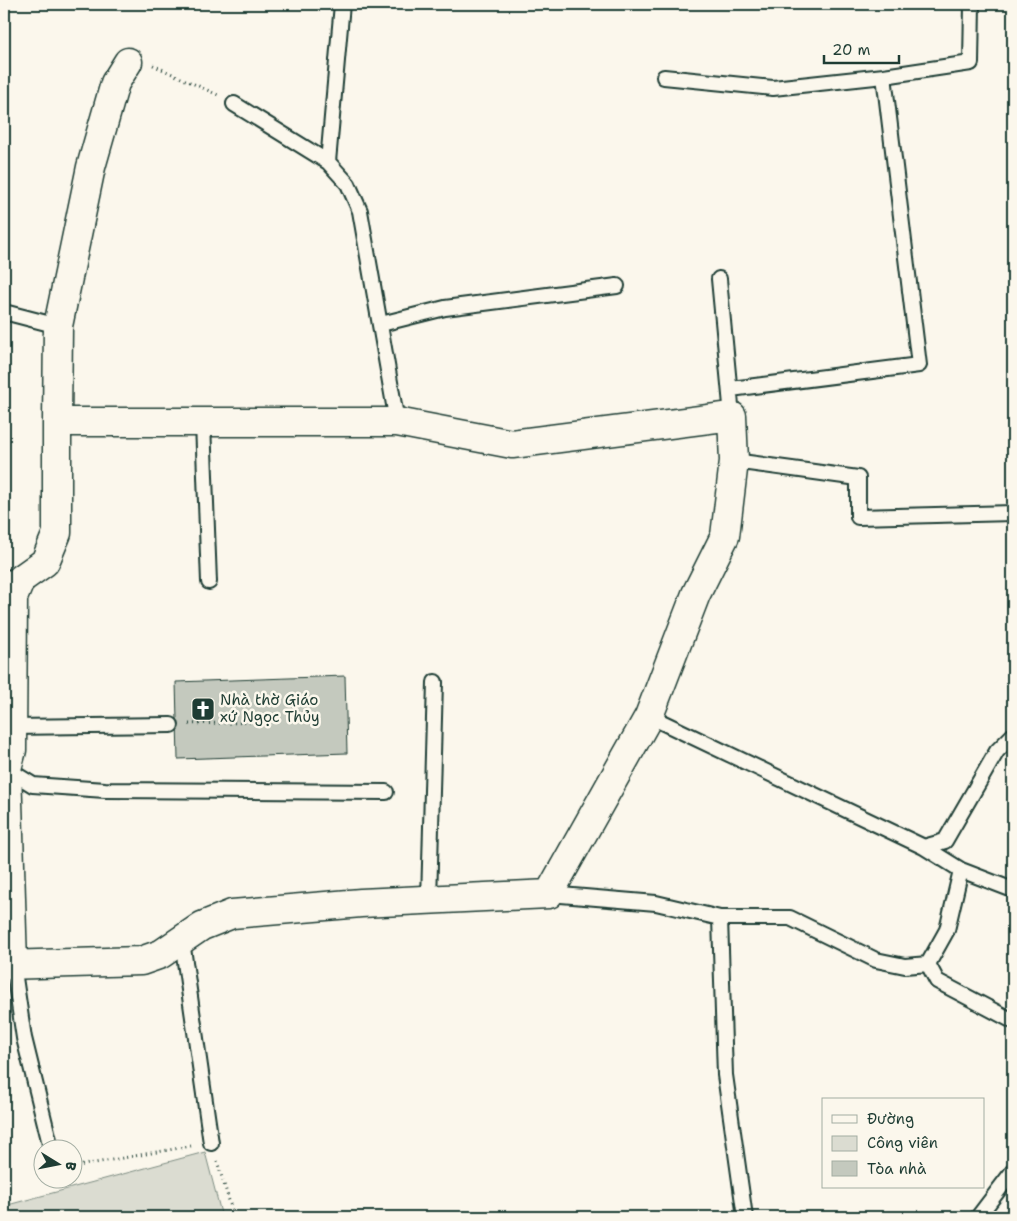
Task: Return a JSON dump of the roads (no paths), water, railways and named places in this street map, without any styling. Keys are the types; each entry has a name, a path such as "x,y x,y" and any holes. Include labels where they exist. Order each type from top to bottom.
{"street":[{"path":"57,422 397,422 512,444 732,416 734,461 725,536 696,594 649,716 550,894 429,900 232,914 202,926 161,954 141,961 9,964 6,770 12,750 13,578 45,562 57,533 57,422 58,326 91,167 115,83 128,62"}],"lane":[{"path":"328,162 342,4"},
{"path":"664,77 773,88 884,76 971,63 972,4"},
{"path":"731,389 919,364 884,76"},
{"path":"234,104 328,162 348,184 360,211 397,422"},
{"path":"719,279 731,389 732,416"},
{"path":"381,324 445,308 616,286"},
{"path":"4,312 58,326"},
{"path":"202,423 209,582"},
{"path":"734,461 858,478 858,517 1013,513"},
{"path":"429,900 435,682"},
{"path":"649,716 924,847 961,870 1013,890"},
{"path":"11,727 171,725"},
{"path":"924,847 945,841 997,751 1013,735"},
{"path":"6,770 33,785 105,790 386,792"},
{"path":"928,964 947,930 961,870"},
{"path":"550,894 656,903 720,918 790,918 876,960 905,966 928,964"},
{"path":"720,918 725,1075 745,1217"},
{"path":"182,941 211,1143"},
{"path":"9,964 48,1138"},
{"path":"928,964 937,981 1013,1021"},
{"path":"978,1217 1013,1171"}],"place":[{"name":"Nhà thờ Giáo xứ Ngọc Thủy","path":"203,709"}]}
